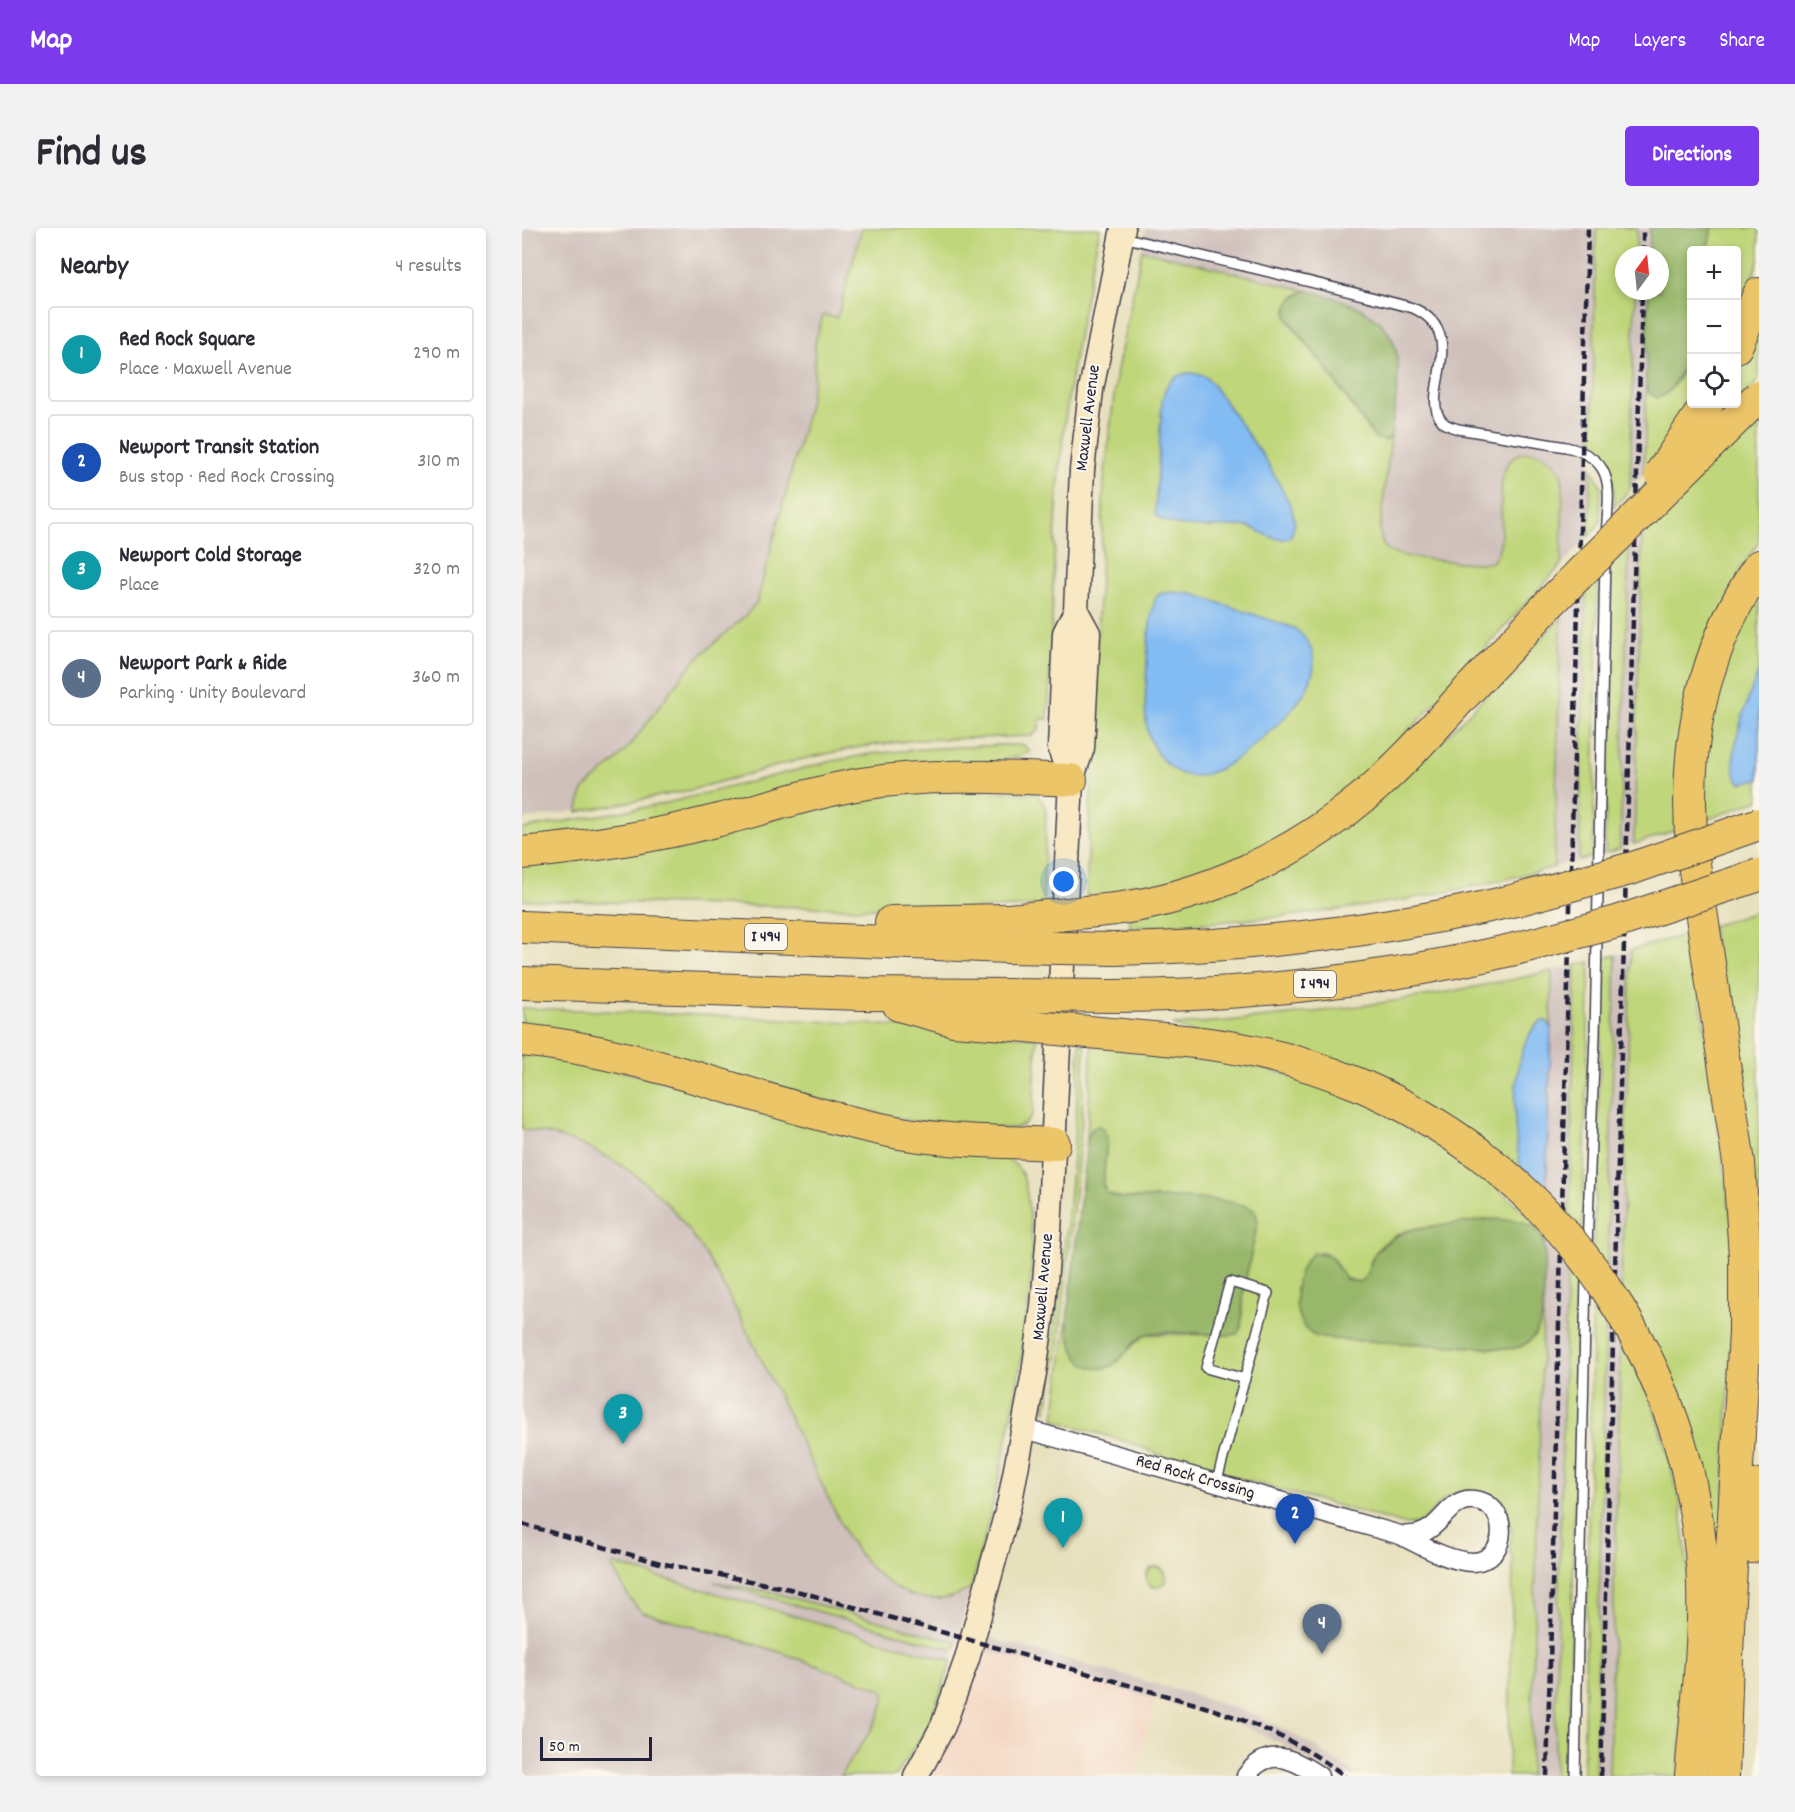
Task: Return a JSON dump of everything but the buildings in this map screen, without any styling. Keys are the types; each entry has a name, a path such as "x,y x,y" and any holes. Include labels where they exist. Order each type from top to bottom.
{"highway":[{"path":"1741,337 1759,294"},
{"path":"1008,934 1115,909 1166,900 1209,886 1271,859 1320,830 1360,800 1395,769 1550,604 1759,396"},
{"path":"1550,604 1661,472 1704,408"},
{"path":"1723,1776 1729,1600 1744,1333 1744,1234 1734,1131 1693,857 1689,814 1690,769 1698,709 1712,660 1732,614 1759,566"},
{"path":"522,853 582,847 648,836 716,821 828,791 879,781 953,776 1071,780"},
{"path":"523,927 753,921 943,922 1114,949 1228,945 1331,934 1422,920 1516,900 1622,871 1698,847 1759,824"},
{"name":"I 494","path":"522,983 861,994 1005,1009 1112,996 1204,994 1313,984 1425,967 1515,949 1626,919 1759,874"},
{"path":"1515,949 1671,924 1759,895"},
{"path":"1005,1009 1110,1034 1230,1047 1312,1067 1364,1086 1428,1119 1477,1152 1547,1214 1581,1253 1631,1327 1655,1375 1673,1421 1687,1469 1698,1528 1703,1601 1701,1657 1691,1776"},
{"path":"522,1040 571,1046 631,1058 789,1105 887,1131 956,1139 1054,1144"},
{"path":"1728,1776 1759,1485"}],"main road":[{"name":"Maxwell Avenue","path":"916,1776 943,1726 961,1679 1003,1528 1025,1429 1043,1306 1054,1144 1071,780 1060,748 1065,633 1076,611 1081,492 1088,413 1099,341 1122,232"}],"street":[{"name":"Red Rock Crossing","path":"1025,1429 1400,1536 1435,1552 1473,1562 1494,1551 1500,1541 1502,1529 1494,1510 1485,1503 1472,1500 1453,1506 1430,1530 1416,1536 1400,1536"},
{"path":"1246,1776 1252,1768 1272,1757 1287,1758 1319,1776"}],"lane":[{"path":"1122,232 1237,266 1312,281 1418,310 1434,323 1442,341 1436,403 1438,415 1443,422 1458,429 1549,444 1582,452 1596,461 1607,479 1594,1053 1583,1366 1575,1776"},
{"path":"1216,1484 1245,1379 1268,1293 1230,1282 1206,1368 1245,1379"}],"shaded area":[{"path":"522,228 1100,228 1068,392 1058,504 1048,719 1040,719 1037,733 1031,736 916,740 859,747 798,760 737,779 668,795 522,820"},
{"path":"1146,228 1596,228 1589,536 1529,600 1103,511 1108,434 1117,370"},
{"path":"1637,228 1650,228 1649,246 1636,246"},
{"path":"1635,300 1648,300 1644,473 1630,489"},
{"path":"1642,534 1634,844 1620,849 1629,547"},
{"path":"1586,591 1579,861 1554,867 1561,618"},
{"path":"1631,950 1621,1292 1607,1272 1616,955"},
{"path":"1576,965 1568,1223 1546,1200 1552,971"},
{"path":"522,1079 1026,1185 1032,1250 1022,1352 1002,1470 960,1630 1191,1694 1259,1716 1313,1745 1358,1776 1334,1776 1281,1743 1207,1714 957,1642 942,1691 928,1726 896,1776 522,1776"},
{"path":"1545,1231 1567,1258 1554,1776 1530,1776"},
{"path":"1606,1312 1621,1337 1609,1776 1595,1776"},
{"path":"984,1649 1156,1698 1135,1776 932,1776 964,1713"}],"green space":[{"path":"862,228 1100,228 1064,425 1056,520 1048,719 1040,719 1039,730 1031,736 916,740 859,747 798,760 691,790 577,812 583,790 616,761 631,744 692,663 746,615 757,602 808,409 814,377 815,343 823,315 837,318"},
{"path":"1596,228 1637,228 1636,246 1615,246 1615,300 1635,300 1630,489 1614,507 1611,474 1604,460 1592,448"},
{"path":"1650,228 1712,228 1708,246 1687,246 1687,360 1673,386 1663,396 1657,398 1649,393 1646,385 1648,300 1669,300 1669,246 1649,246"},
{"path":"1712,228 1759,228 1759,259 1741,308 1741,246 1708,246"},
{"path":"1142,250 1309,291 1300,293 1290,323 1325,367 1370,432 1388,440 1391,436 1380,530 1382,542 1389,551 1440,560 1492,562 1501,541 1501,499 1504,473 1514,456 1528,452 1549,459 1561,475 1563,484 1561,565 1404,736 1354,784 1327,805 1268,844 1216,869 1162,886 1086,901 1104,481 1117,370"},
{"path":"1309,291 1351,304 1364,311 1386,329 1393,341 1398,366 1397,386 1391,436 1385,441 1375,438 1287,318 1287,307 1291,300"},
{"path":"1759,324 1759,380 1741,399 1741,363"},
{"path":"1687,361 1687,408 1689,408 1644,473 1646,385 1647,391 1667,393 1679,378"},
{"path":"1717,408 1732,408 1702,439"},
{"path":"1759,413 1759,542 1740,569 1677,830 1634,844 1642,534"},
{"path":"1591,467 1601,486 1600,523 1589,536"},
{"path":"1629,547 1620,849 1605,853 1609,567"},
{"path":"1598,579 1593,856 1579,861 1586,591"},
{"path":"1759,588 1759,800 1698,823 1710,697"},
{"path":"1561,618 1554,867 1449,892 1344,909 1238,920 1130,927 1130,918 1146,915 1440,743"},
{"path":"1024,745 1030,752 1002,761 522,842 522,829 663,804 832,761 871,754 923,749"},
{"path":"913,789 1036,793 1046,811 1043,906 971,909 844,908 522,900 522,863 767,819"},
{"path":"1759,911 1759,1344 1712,926"},
{"path":"1691,933 1735,1247 1712,1776 1701,1776 1714,1600 1621,1292 1631,950"},
{"path":"1616,955 1607,1272 1593,1254 1601,1034 1601,959"},
{"path":"1590,962 1582,1239 1569,1223 1576,965"},
{"path":"1552,971 1551,1028 1550,1024 1542,1021 1531,1033 1523,1050 1518,1071 1516,1117 1522,1177 1459,1128 1173,1025 1364,1006"},
{"path":"522,1008 844,1023 1037,1038 1033,1113 1026,1123 1014,1128 928,1125 522,1031"},
{"path":"1080,1043 1085,1043 1082,1121 1058,1352 1046,1412 1043,1401 1057,1312 1067,1222"},
{"path":"1092,1044 1193,1051 1350,1090 1469,1162 1545,1231 1545,1245 1539,1233 1530,1225 1518,1221 1478,1221 1409,1230 1386,1242 1376,1252 1365,1277 1359,1282 1346,1279 1330,1256 1319,1253 1309,1257 1303,1267 1298,1281 1297,1297 1299,1313 1305,1326 1316,1336 1332,1339 1507,1349 1527,1343 1538,1329 1543,1315 1530,1776 1508,1776 1513,1561 1509,1546 1512,1535 1508,1513 1497,1499 1484,1492 1459,1491 1443,1500 1421,1523 1407,1525 1173,1460 1131,1443 1054,1420 1067,1320 1070,1339 1079,1359 1117,1362 1147,1334 1230,1335 1241,1327 1244,1287 1258,1221 1175,1199 1122,1198 1107,1193 1103,1185 1107,1137 1091,1130 1087,1139"},
{"path":"522,1049 1007,1158 1018,1167 1025,1183 1031,1225 1032,1256 1029,1302 1009,1430 971,1589 944,1599 925,1599 898,1589 875,1572 865,1561 848,1538 728,1295 706,1256 681,1220 652,1189 608,1157 575,1142 522,1129"},
{"path":"1099,1126 1104,1129 1107,1141 1103,1185 1110,1194 1122,1198 1171,1198 1230,1202 1255,1211 1258,1221 1244,1287 1241,1327 1237,1334 1163,1332 1147,1334 1137,1340 1118,1362 1104,1368 1088,1366 1077,1357 1071,1343 1067,1320 1087,1139 1093,1128"},
{"path":"1491,1219 1516,1221 1529,1225 1539,1232 1544,1242 1543,1300 1540,1323 1530,1341 1520,1347 1507,1349 1332,1339 1313,1335 1305,1328 1296,1307 1297,1282 1301,1270 1313,1253 1330,1256 1346,1279 1359,1282 1366,1276 1377,1251 1395,1237 1422,1228"},
{"path":"1567,1258 1580,1273 1569,1748 1568,1776 1554,1776"},
{"path":"1593,1291 1606,1312 1595,1776 1583,1776"},
{"path":"1621,1337 1651,1399 1680,1499 1691,1601 1678,1776 1609,1776"},
{"path":"614,1564 952,1661 928,1726 896,1776 840,1776 882,1709 883,1690 777,1651 643,1612 629,1597 612,1568"},
{"path":"1156,1567 1163,1570 1166,1577 1163,1584 1156,1587 1149,1584 1146,1577 1149,1570"},
{"path":"714,1582 770,1592 957,1642 955,1650"}],"water":[{"path":"1191,373 1204,376 1211,382 1266,460 1291,506 1295,523 1289,538 1276,539 1244,526 1184,526 1162,520 1155,514 1163,395 1170,381 1179,375"},
{"path":"1173,592 1193,594 1294,628 1307,641 1313,658 1313,671 1306,689 1282,720 1238,758 1221,768 1199,776 1180,773 1163,761 1151,741 1146,719 1145,695 1152,610 1159,594"},
{"path":"1759,670 1759,779 1742,783 1736,776 1735,747 1744,711"},
{"path":"1542,1021 1547,1021 1551,1028 1546,1200 1522,1175 1515,1126 1519,1065 1524,1046 1532,1031"}],"railway":[{"path":"1547,1776 1588,228"},
{"path":"1643,228 1643,246"},
{"path":"1601,1776 1642,300"},
{"path":"522,1524 660,1563 790,1589 1199,1705 1275,1734 1311,1753 1345,1776"}],"place":[{"name":"Newport Cold Storage","path":"623,1444"},
{"name":"Newport Transit Station","path":"1295,1544"},
{"name":"Red Rock Square","path":"1063,1548"},
{"name":"Newport Park & Ride","path":"1322,1654"}]}
